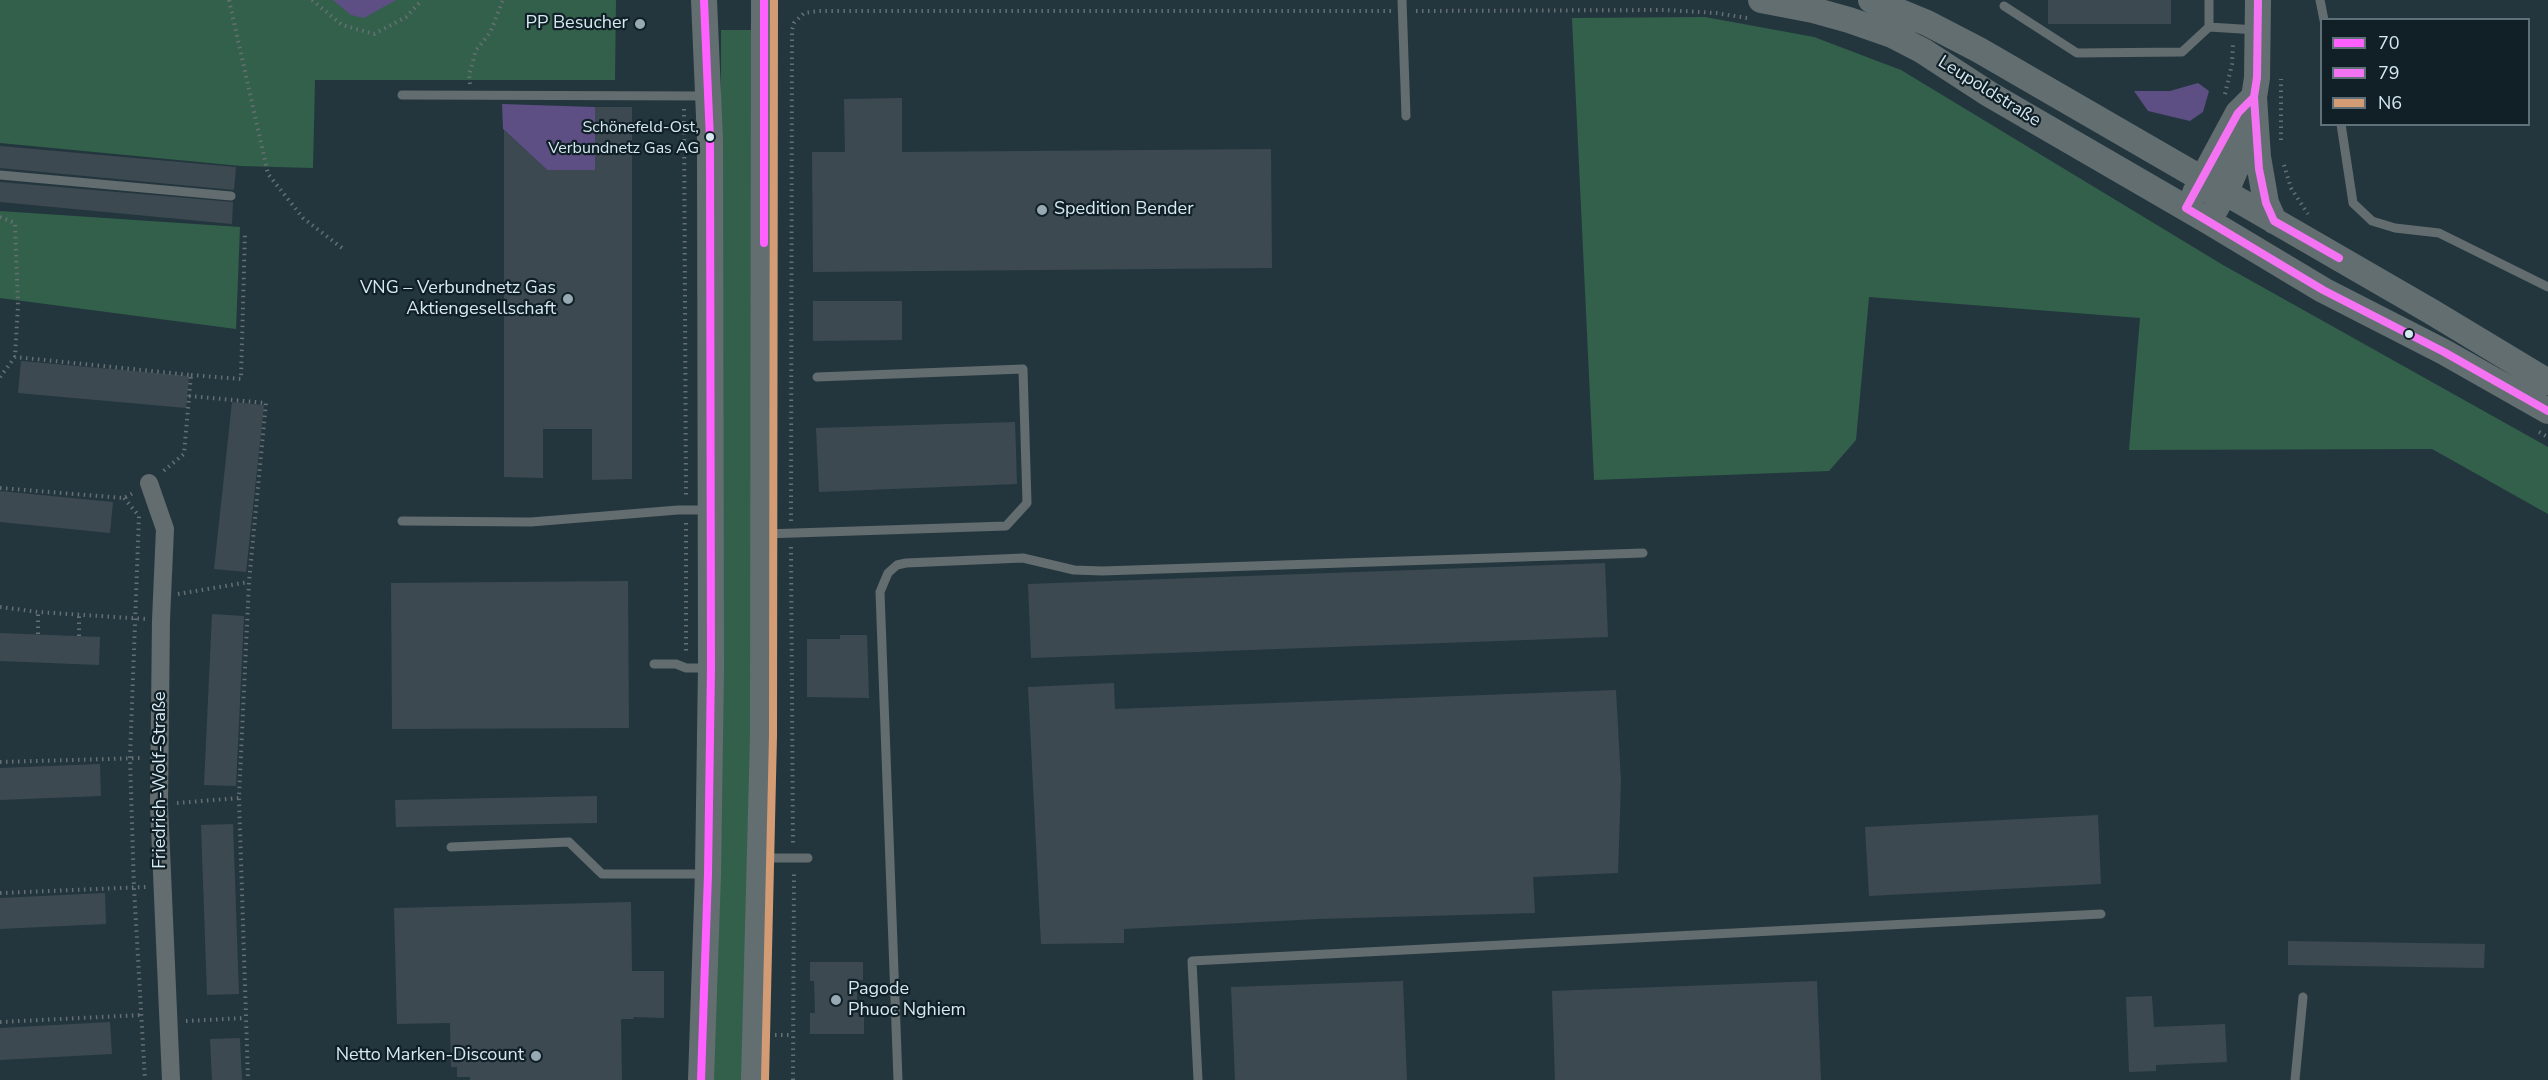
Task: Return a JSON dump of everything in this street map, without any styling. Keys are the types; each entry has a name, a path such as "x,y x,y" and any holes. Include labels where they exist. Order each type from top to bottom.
{"main road":[{"path":"700,1080 708,874 699,668 696,96 704,0"},
{"path":"754,1080 760,858 763,534 764,0"},
{"name":"Leupoldstraße","path":"1871,0 1927,23 1979,50 2548,382"},
{"path":"2258,0 2246,30 2258,78 2256,108 2262,184 2266,203 2274,221"},
{"name":"Leupoldstraße","path":"1755,9 1813,10 1892,35 1923,51 2007,105 2323,290 2489,376 2543,421"},
{"path":"2186,208 2238,113 2256,108"},
{"path":"2208,221 2225,193 2256,108"}],"street":[{"name":"Friedrich-Wolf-Straße","path":"149,483 165,529 158,759 171,1080"}],"lane":[{"path":"1402,0 1406,116"},
{"path":"2004,6 2077,53 2182,52 2209,27 2209,0"},
{"path":"2320,0 2324,18"},
{"path":"2209,27 2246,30"},
{"path":"402,95 696,96"},
{"path":"2341,126 2353,203 2372,221 2394,228 2439,233 2548,287"},
{"path":"0,175 231,196"},
{"path":"763,534 1006,526 1027,503 1023,369 817,377"},
{"path":"402,521 531,522 699,510"},
{"path":"898,1080 880,592 888,573 897,565 1023,558 1074,570 1102,571 1643,553"},
{"path":"654,664 676,664 699,668"},
{"path":"452,847 569,842 602,874 708,874"},
{"path":"760,858 808,858"},
{"path":"1198,1080 1192,961 2101,914"},
{"path":"2295,1080 2303,998"}],"path":[{"path":"229,0 268,174 303,218 342,248"},
{"path":"312,0 342,25 374,34 406,17 422,0"},
{"path":"471,95 469,75 476,50 490,33 503,0"},
{"path":"792,1080 794,858 791,534 792,30 794,23 804,13 818,11 1665,10 1716,12 1755,9"},
{"path":"2223,102 2232,64 2246,30"},
{"path":"696,96 699,668"},
{"path":"0,217 15,223 18,305 15,357 0,377"},
{"path":"15,357 241,379 245,232"},
{"path":"0,488 51,494 124,498 149,483 184,454 191,375"},
{"path":"189,396 266,403 249,582 239,798 248,1080"},
{"path":"2543,421 2548,437"},
{"path":"124,498 139,516 130,758 134,888 145,1080"},
{"path":"163,597 249,582"},
{"path":"0,607 38,612 161,620"},
{"path":"38,612 38,634"},
{"path":"79,615 79,636"},
{"path":"0,762 158,759"},
{"path":"159,804 239,798"},
{"path":"0,893 162,886"},
{"path":"0,1022 141,1016"},
{"path":"169,1022 245,1018"},
{"path":"767,1035 793,1035"}],"green space":[{"path":"0,0 616,0 615,80 315,80 313,168 241,166 0,143"},
{"path":"1705,17 1814,37 1901,70 2223,265 2548,447 2548,514 2432,449 2129,450 2140,318 1869,297 1856,440 1829,471 1594,480 1572,18"},
{"path":"721,30 754,30 753,705 743,1080 712,1080 721,510"},
{"path":"0,211 240,227 236,329 0,298"}],"shaded area":[{"path":"333,0 396,0 364,18 351,15"},
{"path":"2198,83 2209,91 2203,112 2190,121 2148,111 2134,91 2170,91"},
{"path":"502,104 595,107 595,170 547,170 503,129"}],"building":[{"path":"2048,0 2171,0 2171,24 2048,24"},
{"name":"Spedition Bender","path":"902,98 902,152 1271,149 1272,268 813,272 812,152 845,152 844,99"},
{"name":"VNG – Verbundnetz Gas Aktiengesellschaft","path":"595,107 632,107 632,479 592,480 592,429 543,429 543,478 504,477 504,130 547,170 595,170"},
{"path":"0,146 236,167 234,190 0,168"},
{"path":"0,182 233,202 232,224 0,202"},
{"path":"813,301 902,301 902,340 813,341"},
{"path":"21,361 189,376 186,408 18,393"},
{"path":"232,402 264,405 246,572 214,569"},
{"path":"1015,422 1017,484 819,492 816,428"},
{"path":"0,491 113,502 110,533 0,522"},
{"path":"1605,563 1608,637 1031,658 1028,584"},
{"path":"628,581 629,728 392,729 391,583"},
{"path":"212,614 244,616 236,786 204,785"},
{"path":"0,633 100,637 99,665 0,661"},
{"path":"840,635 867,635 869,698 807,697 807,639 840,639"},
{"path":"1114,683 1115,709 1616,690 1621,782 1618,873 1533,877 1535,913 1318,919 1124,929 1124,943 1041,944 1028,687"},
{"path":"100,764 101,796 0,800 0,768"},
{"path":"597,796 597,823 396,827 395,800"},
{"path":"2098,815 2101,884 1869,896 1865,827"},
{"path":"233,824 239,994 207,995 201,825"},
{"path":"105,893 106,924 0,929 0,898"},
{"path":"631,902 632,971 664,971 664,1018 621,1019 622,1080 470,1080 470,1077 457,1077 457,1067 451,1067 450,1023 397,1024 394,908"},
{"path":"2288,941 2485,944 2484,968 2288,965"},
{"path":"810,962 863,962 863,980 857,980 857,1013 864,1013 864,1034 810,1034 810,1013 815,1013 814,981 810,981"},
{"path":"1403,981 1407,1080 1235,1080 1231,987"},
{"path":"1817,981 1821,1080 1555,1080 1552,991"},
{"path":"2152,996 2154,1027 2225,1024 2227,1062 2156,1065 2156,1071 2129,1072 2126,997"},
{"path":"110,1022 112,1054 0,1060 0,1028"},
{"path":"240,1038 242,1080 212,1080 210,1039"}],"transit line":[{"name":"70","path":"701,1080 708,874 711,668 710,140 704,0"},
{"name":"70","path":"764,0 764,243"},
{"name":"N6","path":"765,1080 773,736 774,0"},
{"name":"79","path":"2258,0 2257,78 2254,97 2238,113 2186,208 2323,290 2444,352 2548,411"},
{"name":"79","path":"2257,77 2254,97 2259,169 2266,203 2274,221 2339,258"}],"place":[{"name":"PP Besucher","path":"640,24"},
{"name":"Schönefeld-Ost, Verbundnetz Gas AG","path":"710,137"},
{"name":"Spedition Bender","path":"1042,210"},
{"name":"VNG – Verbundnetz Gas Aktiengesellschaft","path":"568,299"},
{"name":"Pagode Phuoc Nghiem","path":"836,1000"},
{"name":"Netto Marken-Discount","path":"536,1056"}]}
